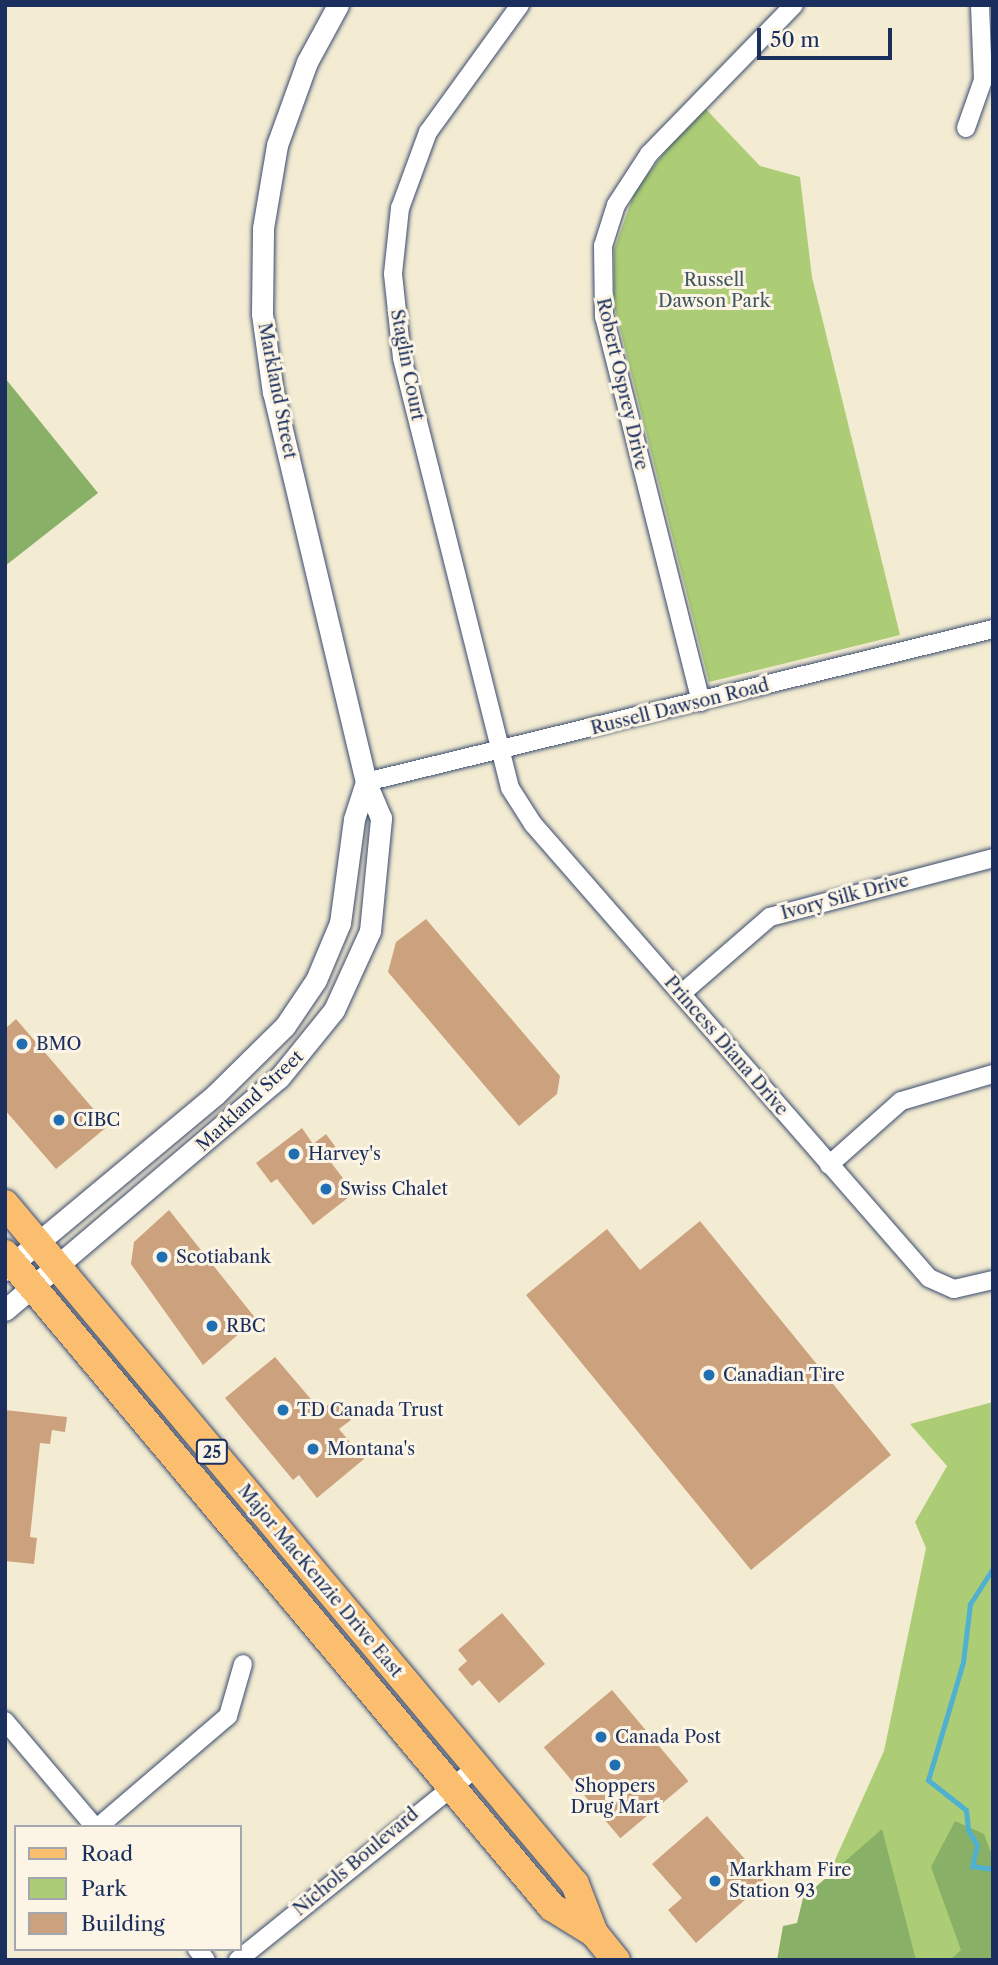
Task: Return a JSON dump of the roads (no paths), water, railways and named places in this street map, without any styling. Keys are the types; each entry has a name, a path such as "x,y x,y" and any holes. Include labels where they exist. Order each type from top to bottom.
{"main road":[{"name":"Major MacKenzie Drive East","path":"5,1204 575,1884 594,1933 616,1960"},
{"name":"Major MacKenzie Drive East","path":"8,1263 32,1287 552,1907 594,1933"}],"street":[{"name":"Markland Street","path":"5,1310 268,1088 334,1010 365,947 373,912 381,818 366,782 274,393 261,314 263,228 277,145 307,62 338,5"},
{"name":"Staglin Court","path":"499,750 402,358 393,274 400,208 428,132 520,5"},
{"name":"Robert Osprey Drive","path":"701,702 604,317 603,246 616,205 649,154 794,5"},
{"path":"966,128 983,80 981,5"},
{"name":"Russell Dawson Road","path":"366,782 993,629"},
{"name":"Princess Diana Drive","path":"499,750 518,805 829,1165 936,1284 954,1289 993,1280"},
{"name":"Markland Street","path":"8,1263 38,1243 250,1065 307,996 340,923 354,819 366,782"},
{"name":"Ivory Silk Drive","path":"681,994 770,917 993,858"},
{"path":"829,1165 901,1101 993,1074"},
{"path":"98,1825 228,1716 243,1664"},
{"path":"5,1721 94,1825"},
{"name":"Nichols Boulevard","path":"238,1960 476,1768"}],"waterway":[{"path":"993,1568 970,1604 963,1662 928,1780 966,1810 968,1830 977,1845 972,1866 993,1869"}],"place":[{"name":"BMO","path":"22,1044"},
{"name":"CIBC","path":"59,1120"},
{"name":"Harvey's","path":"294,1154"},
{"name":"Swiss Chalet","path":"326,1189"},
{"name":"Scotiabank","path":"162,1257"},
{"name":"RBC","path":"212,1326"},
{"name":"Canadian Tire","path":"709,1375"},
{"name":"TD Canada Trust","path":"283,1410"},
{"name":"Montana's","path":"313,1449"},
{"name":"Canada Post","path":"601,1737"},
{"name":"Shoppers Drug Mart","path":"615,1765"},
{"name":"Markham Fire Station 93","path":"715,1881"}],"park label":[{"name":"Russell Dawson Park","path":"714,291"}]}
